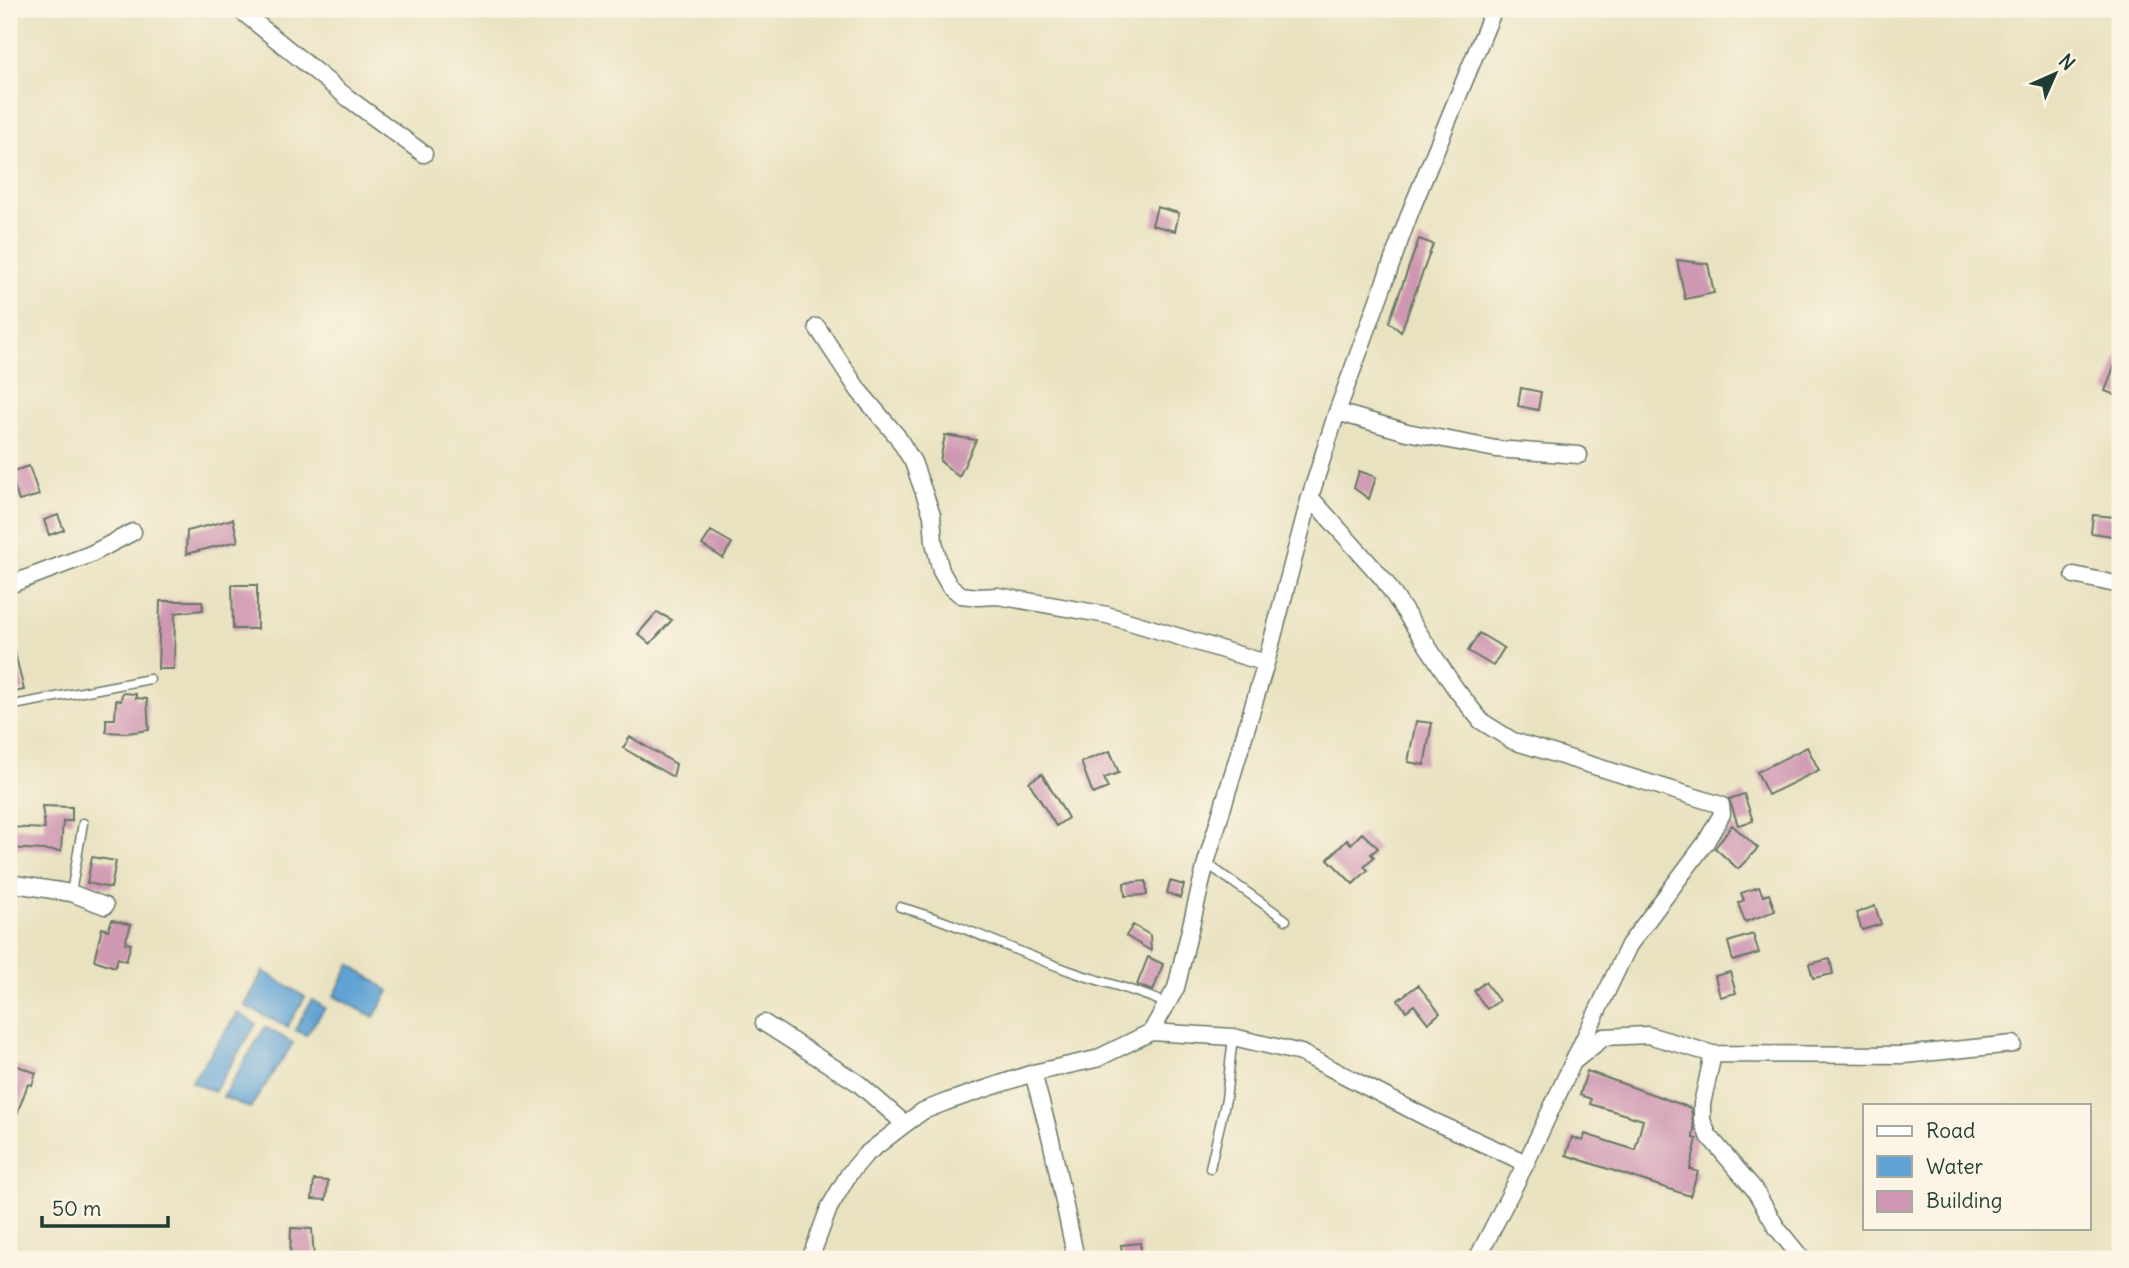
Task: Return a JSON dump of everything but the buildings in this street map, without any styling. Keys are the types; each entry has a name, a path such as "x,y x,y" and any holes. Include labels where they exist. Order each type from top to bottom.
{"street":[{"path":"239,9 348,98 424,154"},
{"path":"1151,1032 1176,988 1206,863 1337,411 1411,210 1494,9"},
{"path":"817,327 859,391 897,436 913,462 932,515 934,542 941,571 949,585 961,594 998,596 1108,615 1266,663"},
{"path":"1337,411 1407,432 1483,447 1579,455"},
{"path":"1310,497 1384,580 1455,688 1481,721 1513,741 1721,805 1722,814 1706,842 1629,945 1527,1163 1479,1258"},
{"path":"9,585 91,554 133,532"},
{"path":"2074,575 2120,585"},
{"path":"9,883 71,893 105,906"},
{"path":"764,1023 858,1083 905,1124"},
{"path":"810,1259 829,1208 849,1174 865,1155 923,1111 1033,1073 1096,1059 1151,1032 1233,1037 1301,1053 1433,1121 1527,1163"},
{"path":"1573,1062 1604,1037 1648,1035 1713,1054 1904,1055 2013,1044"},
{"path":"1713,1054 1702,1104 1702,1120 1708,1135 1754,1189 1777,1228 1802,1259"},
{"path":"1033,1073 1051,1140 1076,1259"}],"lane":[{"path":"9,706 150,679"},
{"path":"71,893 83,823"},
{"path":"1206,863 1286,920"},
{"path":"900,906 946,920 1072,972 1139,991 1167,1004"},
{"path":"1210,1168 1226,1099 1233,1037"}],"water":[{"path":"350,964 389,991 374,1017 334,996"},
{"path":"263,971 305,997 287,1027 245,1006"},
{"path":"312,1000 325,1008 306,1035 295,1030"},
{"path":"238,1013 256,1024 214,1092 191,1082"},
{"path":"265,1027 293,1043 250,1108 223,1097"}]}
